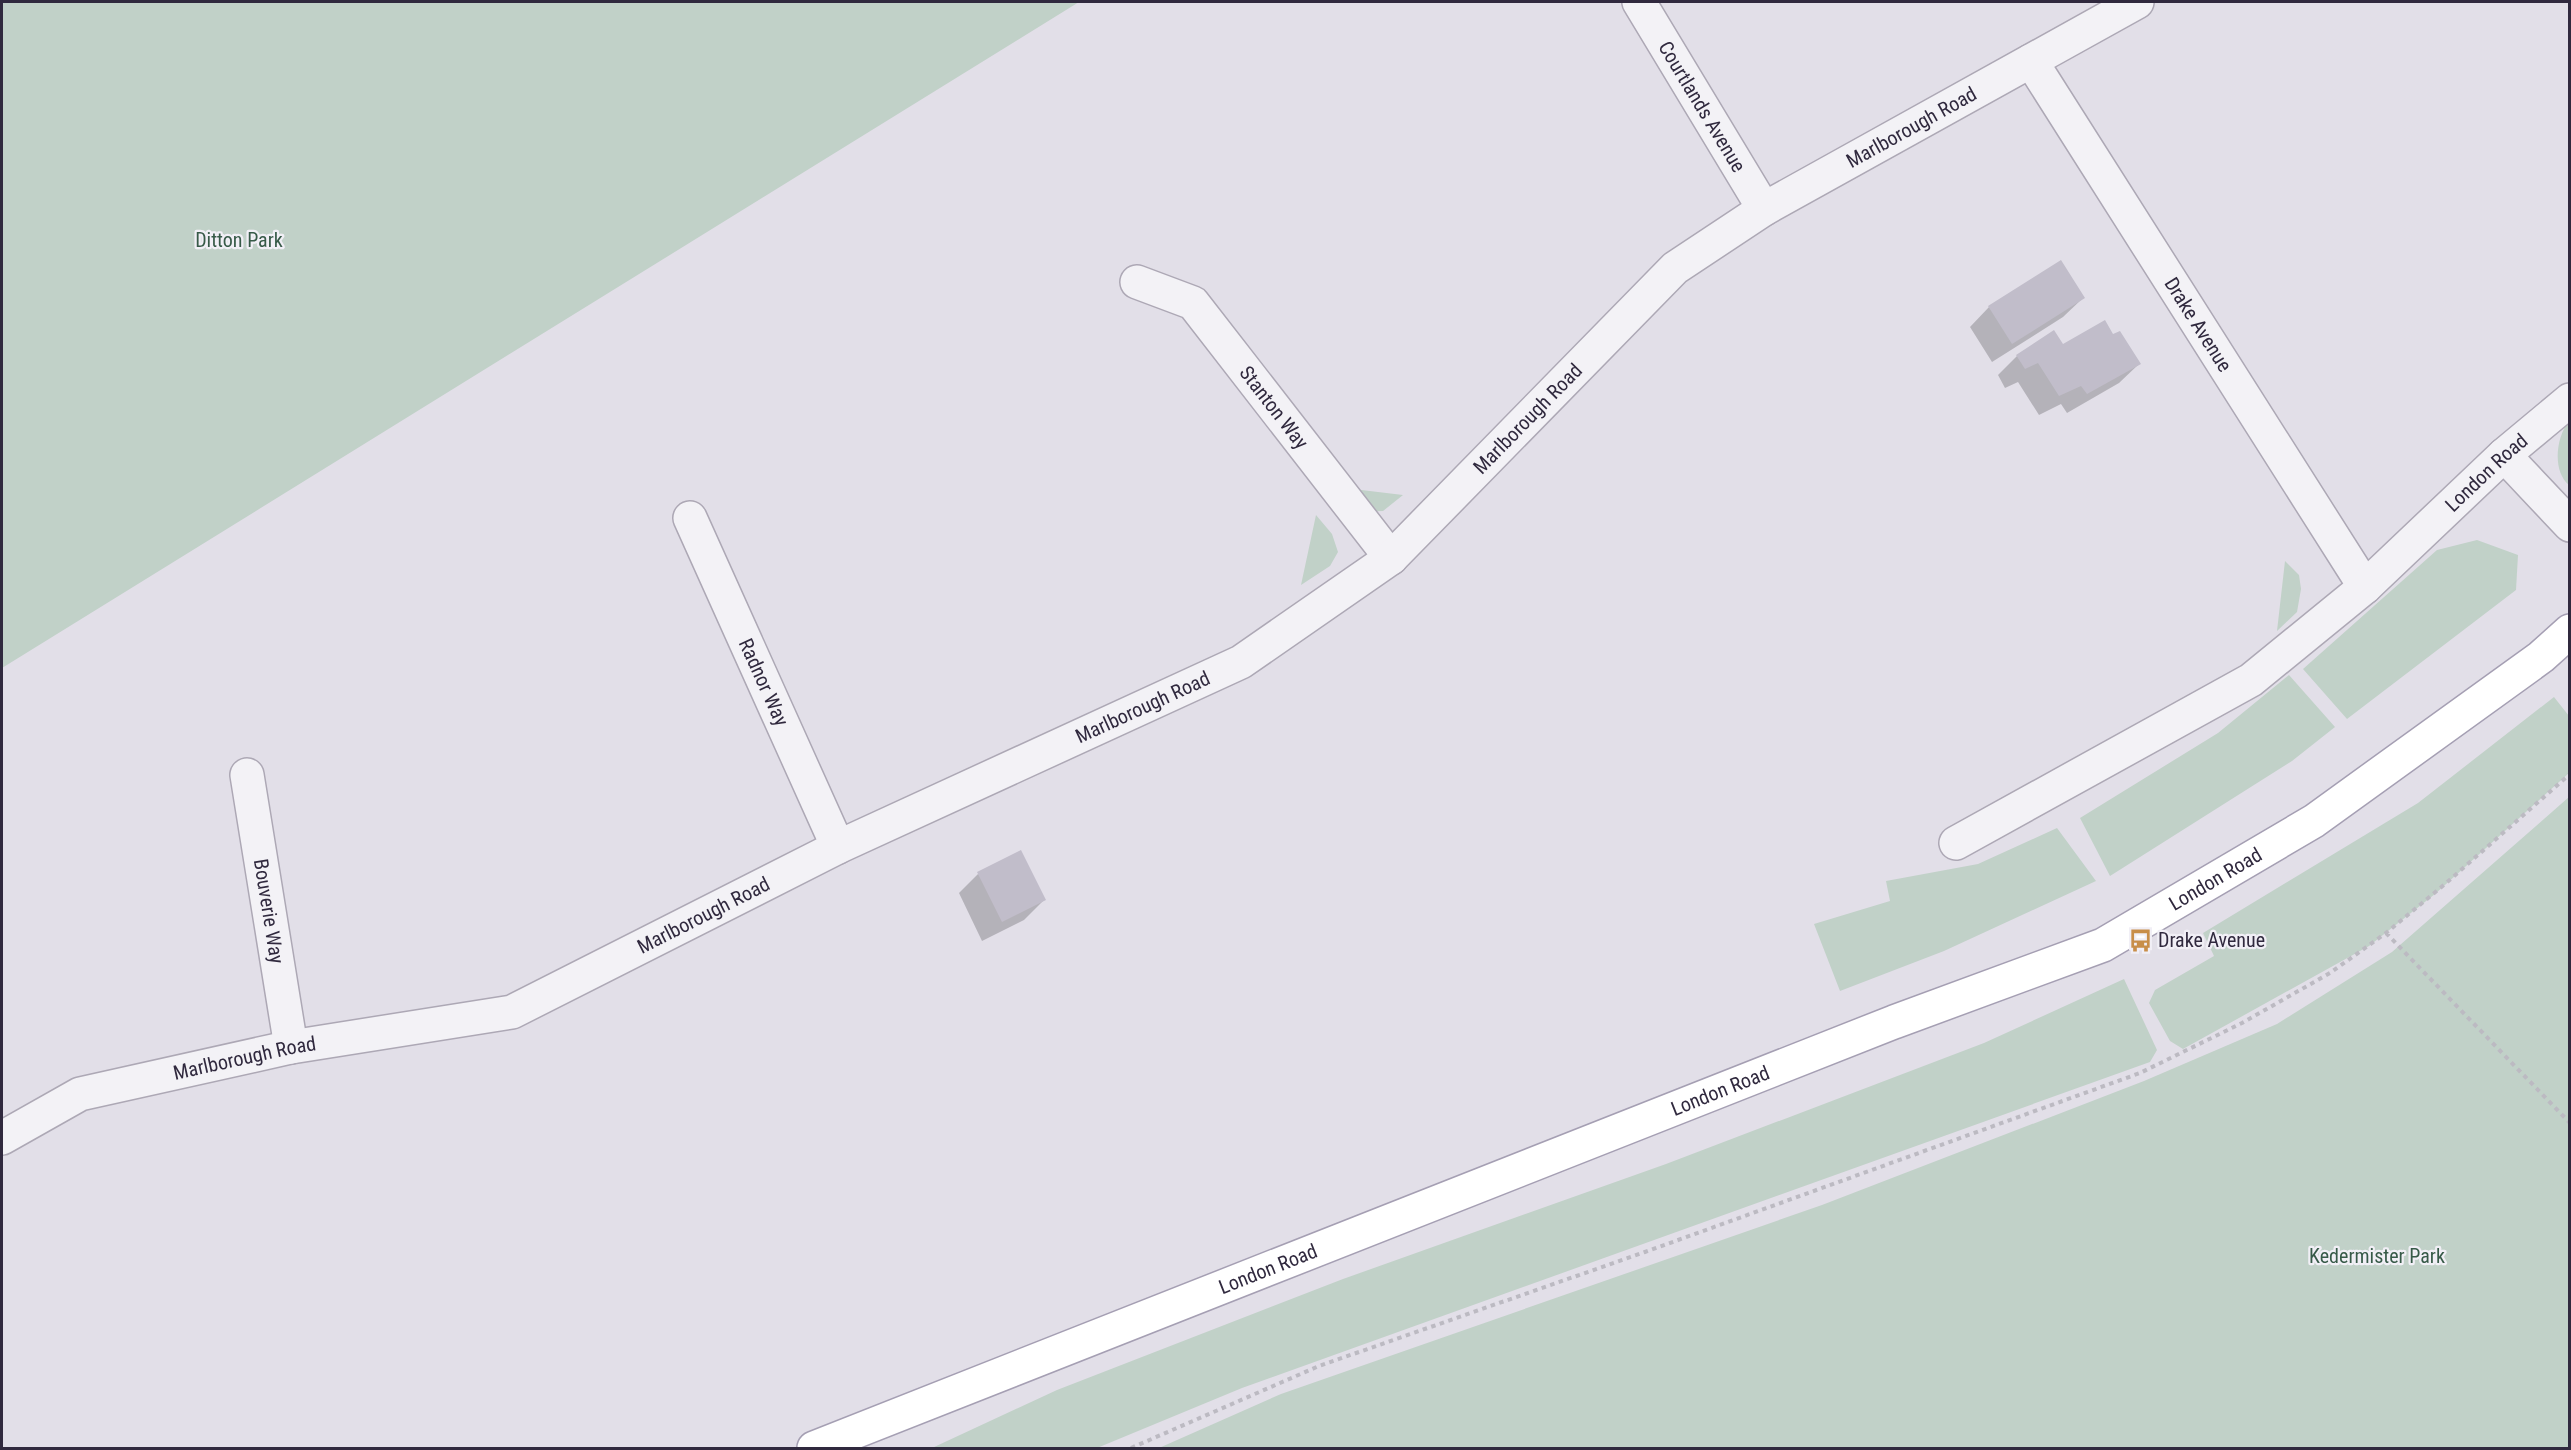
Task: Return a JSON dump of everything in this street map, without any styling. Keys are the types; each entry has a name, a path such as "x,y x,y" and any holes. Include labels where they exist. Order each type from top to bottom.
{"main road":[{"name":"London Road","path":"814,1449 1894,1022 2103,945 2314,821 2541,657 2570,631"}],"street":[{"name":"Courtlands Avenue","path":"1639,2 1764,209"},
{"name":"Marlborough Road","path":"2,1138 80,1094 291,1047 512,1012 838,847 1241,662 1391,558 1675,268 1764,209 2137,2"},
{"name":"Drake Avenue","path":"2031,61 2365,587"},
{"name":"Stanton Way","path":"1137,282 1192,303 1391,558"},
{"name":"London Road","path":"1956,843 2251,681 2365,587 2504,455 2570,400"},
{"path":"2504,455 2570,525"},
{"name":"Radnor Way","path":"690,518 838,847"},
{"name":"Bouverie Way","path":"247,775 291,1047"}],"path":[{"path":"1131,1449 1319,1366 1645,1252 2140,1073 2251,1018 2330,973 2386,933 2570,774"},
{"path":"2386,933 2570,1123"}],"green space":[{"name":"Ditton Park","path":"2,2 1079,2 2,668"},
{"path":"2569,421 2569,485 2560,471 2558,454 2561,436"},
{"path":"1328,486 1403,495 1383,511 1357,512"},
{"path":"1316,515 1332,534 1338,552 1330,566 1301,585"},
{"path":"2477,540 2518,555 2516,590 2347,719 2303,669 2437,550"},
{"path":"2285,561 2299,575 2301,589 2297,612 2277,631"},
{"path":"2289,675 2335,727 2292,761 2110,876 2080,818 2218,733"},
{"path":"2554,697 2569,716 2569,773 2435,894 2369,946 2183,1049 2170,1041 2149,1003 2155,990 2214,956 2203,933 2418,803"},
{"name":"Kedermister Park","path":"2569,797 2569,1448 1159,1448 1281,1394 1822,1205 2144,1081 2277,1024 2392,952"},
{"path":"2057,828 2096,881 1944,951 1840,991 1814,924 1890,901 1886,881 1978,864"},
{"path":"2124,979 2157,1050 2150,1062 1242,1388 1097,1448 932,1448 1057,1390 1343,1279 1666,1164 1984,1043"}],"building":[{"path":"2061,260 2085,298 2012,344 1988,306"},
{"path":"2105,320 2113,334 2120,331 2141,364 2087,394 2081,386 2059,396 2038,363 2025,369 2016,355 2054,330 2063,344"},
{"path":"1021,850 1046,900 1002,922 977,872"}],"place":[{"name":"Drake Avenue","path":"2140,940"}]}
